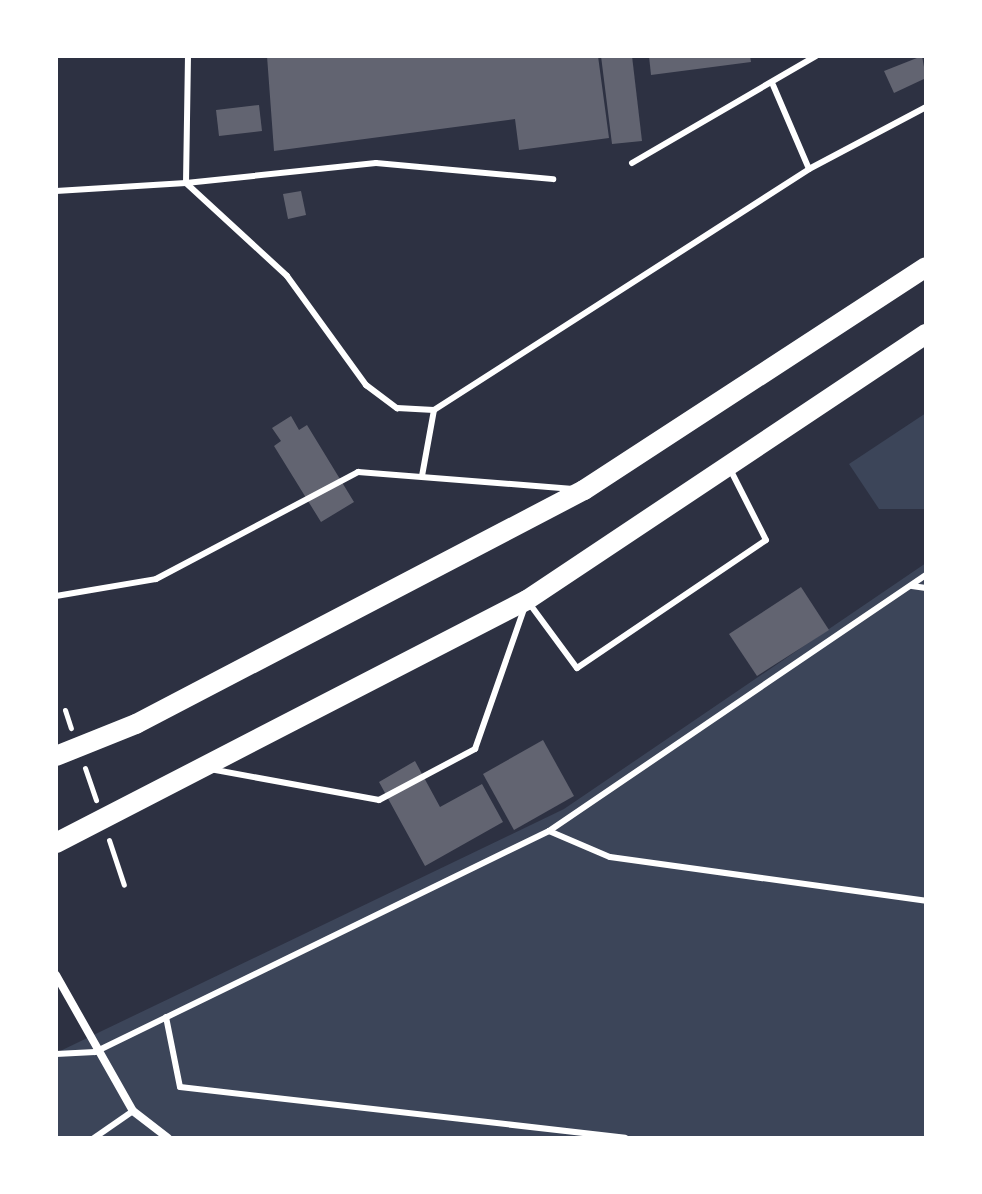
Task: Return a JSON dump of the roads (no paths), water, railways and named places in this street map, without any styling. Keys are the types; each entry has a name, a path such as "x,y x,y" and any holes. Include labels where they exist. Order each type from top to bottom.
{"main road":[{"path":"56,756 136,724 584,490 926,267"},
{"path":"56,843 206,769 527,600 926,334"}],"street":[{"path":"56,975 95,1052 133,1111 168,1138"}],"lane":[{"path":"188,56 186,183 287,276 366,385 397,408 434,410 809,169 926,107"},
{"path":"632,163 773,85 816,56"},
{"path":"773,85 809,169"},
{"path":"56,191 186,183 376,163 553,179"},
{"path":"422,476 434,410"},
{"path":"527,600 577,668 766,540 728,466"},
{"path":"56,596 156,579 358,472 584,490"},
{"path":"56,1054 95,1052 549,831 926,575"},
{"path":"912,586 926,588"},
{"path":"206,769 379,800 475,749 527,600"},
{"path":"549,831 610,857 926,901"},
{"path":"166,1017 180,1087 625,1138"},
{"path":"94,1138 133,1111"}]}
